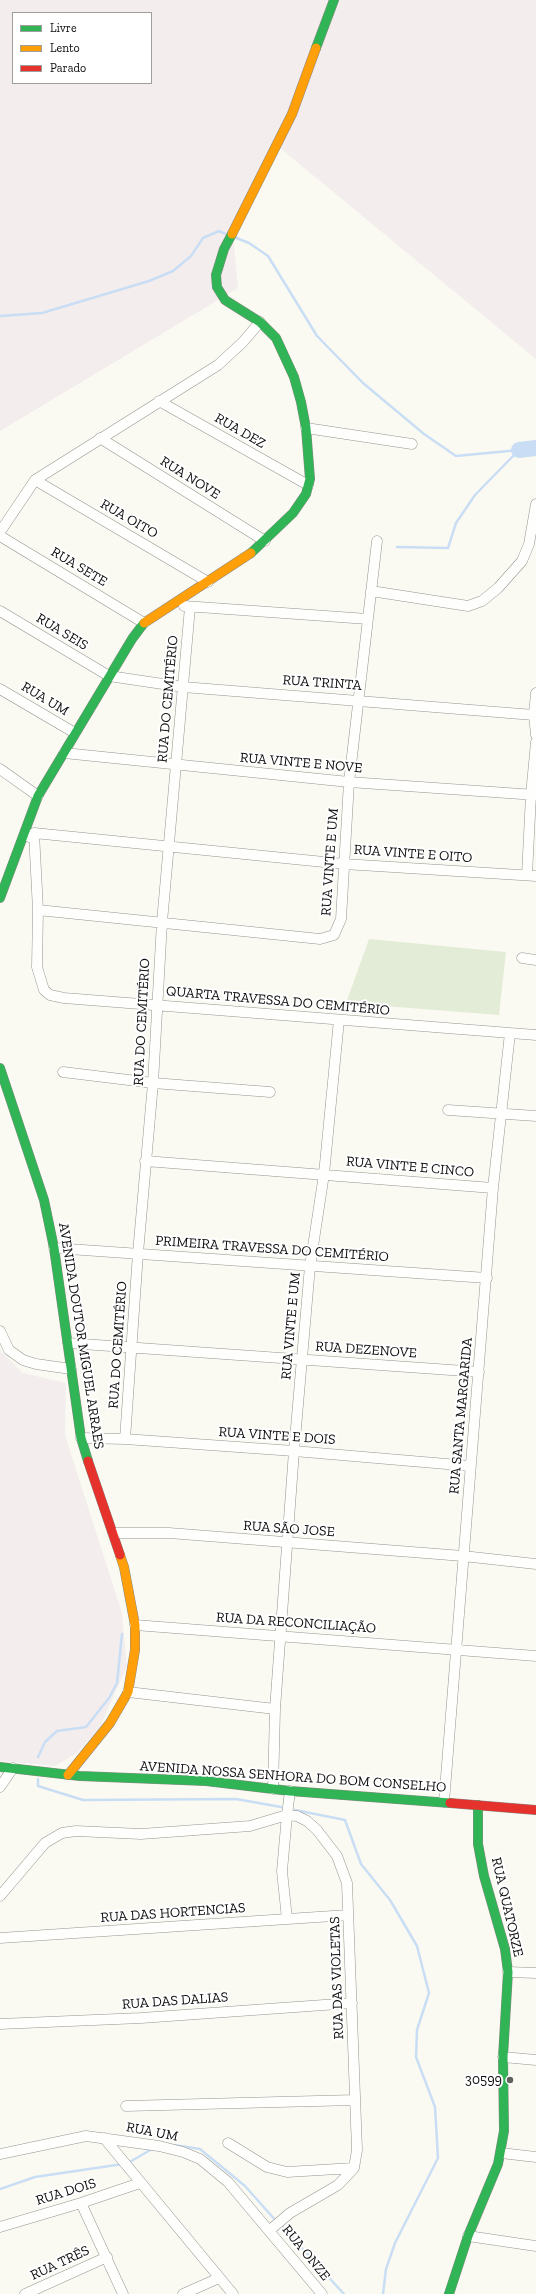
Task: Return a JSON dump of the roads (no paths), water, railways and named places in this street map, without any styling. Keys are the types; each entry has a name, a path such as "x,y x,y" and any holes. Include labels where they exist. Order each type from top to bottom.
{"main road":[{"path":"0,898 38,796 109,676 144,623 245,558 265,541 298,507 308,485 310,479 306,428 302,402 287,360 276,338 260,322 225,300 217,287 216,275 224,249 253,195 292,114 334,0"},
{"name":"AVENIDA DOUTOR MIGUEL ARRAES","path":"0,1068 37,1176 54,1248 81,1438 94,1484 113,1533 124,1567 135,1625 135,1650 128,1692 110,1723 68,1774"},
{"name":"AVENIDA NOSSA SENHORA DO BOM CONSELHO","path":"0,1767 68,1774 206,1781 290,1791 536,1810"},
{"name":"RUA QUATORZE","path":"449,2294 468,2236 491,2182 501,2153 504,2131 503,2057 508,1972 505,1949 484,1876 478,1844 478,1805"}],"street":[{"path":"0,532 35,480 218,365 243,342 260,322"},
{"name":"RUA DEZ","path":"159,401 308,485"},
{"path":"306,428 412,444"},
{"name":"RUA NOVE","path":"100,438 265,541"},
{"name":"RUA OITO","path":"35,480 208,582"},
{"path":"371,591 468,606 482,601 498,588 522,561 529,544 536,504"},
{"name":"RUA SETE","path":"0,536 144,623"},
{"name":"RUA VINTE E UM","path":"38,910 320,939 329,938 336,932 341,918 349,782 377,541"},
{"path":"173,605 368,619"},
{"name":"RUA DO CEMITÉRIO","path":"125,1439 145,1161 153,1083 156,1005 162,922 190,607"},
{"name":"RUA SEIS","path":"0,611 109,676"},
{"name":"RUA TRINTA","path":"109,676 183,687 534,715"},
{"name":"RUA UM","path":"0,689 75,733"},
{"path":"536,693 534,715 536,735"},
{"path":"532,876 533,795 536,742"},
{"name":"RUA VINTE E NOVE","path":"64,753 349,782 533,795"},
{"path":"0,769 38,796"},
{"path":"21,842 34,833"},
{"name":"RUA VINTE E OITO","path":"34,833 170,845 344,864 532,876"},
{"name":"QUARTA TRAVESSA DO CEMITÉRIO","path":"34,833 38,910 37,967 44,990 50,995 156,1005 536,1035"},
{"path":"522,958 536,960"},
{"name":"RUA VINTE E UM","path":"273,1789 275,1709 286,1544 310,1266 324,1174 339,1020"},
{"name":"RUA SANTA MARGARIDA","path":"444,1802 462,1556 487,1278 493,1188 510,1033"},
{"path":"63,1072 153,1083 270,1092"},
{"path":"448,1110 536,1116"},
{"name":"RUA VINTE E CINCO","path":"145,1161 493,1188"},
{"name":"PRIMEIRA TRAVESSA DO CEMITÉRIO","path":"54,1248 487,1278"},
{"path":"0,1335 9,1350 23,1360 36,1364 72,1369"},
{"name":"RUA DEZENOVE","path":"68,1343 479,1372"},
{"name":"RUA VINTE E DOIS","path":"81,1438 125,1439 294,1451 470,1466"},
{"name":"RUA SÃO JOSE","path":"113,1533 169,1534 286,1544 462,1556 536,1564"},
{"name":"RUA DA RECONCILIAÇÃO","path":"135,1625 536,1656"},
{"path":"128,1692 275,1709"},
{"path":"0,1787 13,1768"},
{"path":"287,1919 282,1871 290,1791"},
{"path":"504,1808 536,1818"},
{"path":"0,1896 46,1843 62,1833 76,1831 141,1834 234,1828 262,1823 287,1815"},
{"name":"RUA DAS VIOLETAS","path":"287,1815 297,1816 317,1830 338,1856 346,1883 357,2150 354,2168"},
{"name":"RUA DAS HORTENCIAS","path":"0,1938 348,1915"},
{"path":"508,1972 536,1974"},
{"name":"RUA DAS DALIAS","path":"0,2024 141,2018 352,2003"},
{"path":"503,2057 536,2060"},
{"name":"RUA UM","path":"126,2106 355,2100"},
{"name":"RUA UM","path":"0,2154 80,2137 104,2138 183,2152 200,2159 214,2169 270,2230"},
{"path":"104,2138 128,2169 201,2253 233,2294"},
{"path":"228,2143 267,2167 287,2172 354,2168"},
{"path":"501,2153 536,2156"},
{"path":"270,2230 300,2207 328,2193 354,2168"},
{"name":"RUA DOIS","path":"0,2227 81,2203 140,2183"},
{"path":"81,2203 123,2294"},
{"name":"RUA ONZE","path":"270,2230 322,2294"},
{"path":"468,2236 536,2246"},
{"name":"RUA TRÊS","path":"26,2294 107,2257"},
{"path":"183,2294 219,2278"}],"waterway":[{"path":"0,316 42,313 149,281 173,271 191,256 203,238 219,231 226,234"},
{"path":"234,237 249,243 268,256 317,336 363,383 424,434 456,456 519,450"},
{"path":"519,450 536,448"},
{"path":"397,547 448,548 456,523 475,495 518,451"},
{"path":"38,1757 45,1742 57,1731 86,1727 109,1698 117,1683 122,1634"},
{"path":"38,1779 38,1786 83,1800 236,1799 281,1807"},
{"path":"295,1810 345,1820 361,1864 390,1900 417,1946 429,1993 417,2030 416,2057 435,2107 438,2158 395,2243 386,2269 383,2294"},
{"path":"174,2145 200,2149 245,2186 277,2222"},
{"path":"128,2163 152,2149"},
{"path":"0,2189 35,2177 123,2164"},
{"path":"281,2225 344,2294"}],"place":[{"name":"30599","path":"510,2080"}]}
